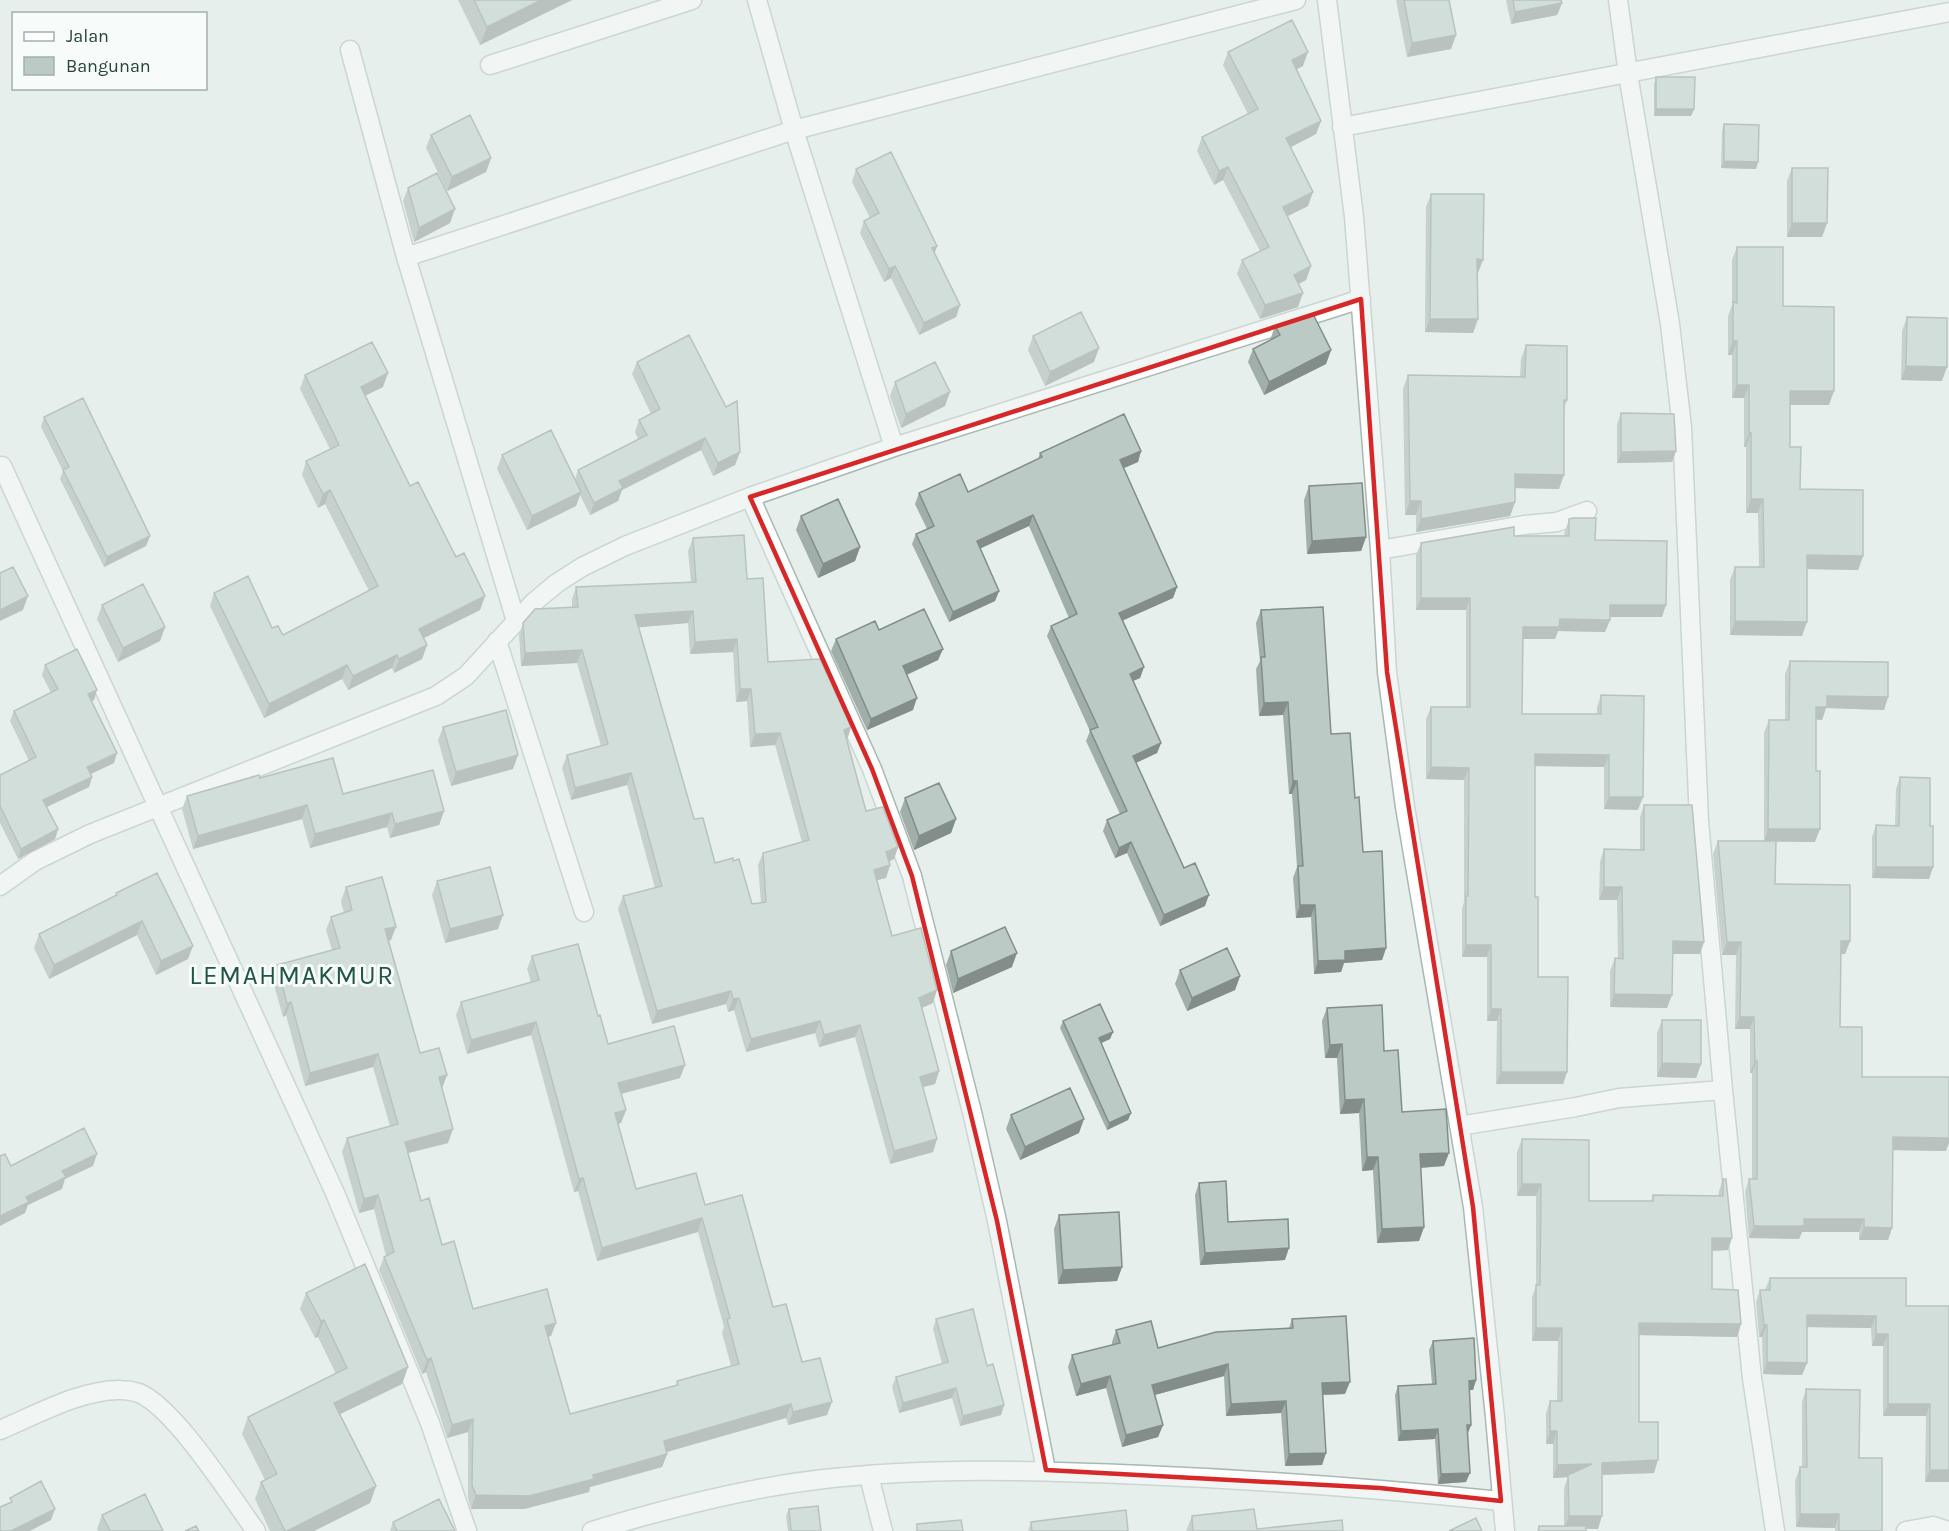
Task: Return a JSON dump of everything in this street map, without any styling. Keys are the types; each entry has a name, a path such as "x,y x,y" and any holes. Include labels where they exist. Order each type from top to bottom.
{"street":[{"path":"490,65 692,0"},
{"path":"757,0 794,130 894,447"},
{"path":"406,257 794,130 1296,0"},
{"path":"1328,0 1354,217 1380,550 1387,672 1405,807 1473,1207 1505,1531"},
{"path":"1618,0 1628,74 1670,324 1682,427 1699,821 1752,1378 1775,1531"},
{"path":"1342,127 1949,12"},
{"path":"350,50 406,257 516,621"},
{"path":"0,886 35,861 59,848 436,696 466,676 516,621 549,590 582,567 625,546 750,497 894,447 1361,299"},
{"path":"2,466 301,1117 374,1285 430,1423 466,1531"},
{"path":"750,497 872,769 912,876 972,1112 997,1221 1046,1470"},
{"path":"1380,550 1493,530 1557,522 1587,511"},
{"path":"497,642 584,912"},
{"path":"1460,1126 1619,1098 1723,1090"},
{"path":"0,1430 78,1398 117,1390 139,1393 157,1405 175,1423 256,1531"},
{"path":"592,1531 638,1517 764,1488 816,1480 915,1473 1046,1470 1380,1488 1501,1501"},
{"path":"869,1476 883,1531"},
{"path":"1906,1531 1933,1526 1948,1531"}],"highlighted area":[{"path":"1361,299 1387,672 1473,1207 1501,1501 1380,1488 1046,1470 997,1221 912,876 872,769 750,497"}],"building":[{"path":"474,0 541,0 487,27"},
{"path":"1404,0 1449,0 1456,35 1412,43"},
{"path":"1513,0 1561,0 1562,3 1515,12"},
{"path":"1292,20 1308,52 1292,60 1321,121 1286,138 1313,192 1283,207 1311,266 1294,275 1303,293 1265,305 1242,260 1269,247 1228,167 1219,171 1202,137 1258,109 1228,52"},
{"path":"1656,77 1695,77 1694,109 1656,109"},
{"path":"470,115 491,158 452,177 431,135"},
{"path":"1724,124 1759,125 1758,162 1724,161"},
{"path":"891,152 937,246 932,248 960,305 924,323 895,266 889,269 864,221 879,213 856,169"},
{"path":"1792,168 1828,168 1827,223 1792,223"},
{"path":"437,173 455,209 419,228 408,188"},
{"path":"1431,194 1484,194 1483,260 1477,259 1478,319 1430,319"},
{"path":"1737,247 1783,247 1783,306 1834,307 1834,391 1790,391 1790,447 1801,447 1800,489 1863,490 1863,556 1807,555 1807,622 1735,621 1735,567 1764,567 1763,499 1751,499 1749,385 1737,385 1737,341 1733,341 1733,302 1737,303"},
{"path":"1081,312 1099,348 1050,372 1033,336"},
{"path":"1313,314 1331,350 1269,382 1253,349 1280,335 1275,326"},
{"path":"1907,317 1947,318 1947,367 1906,366"},
{"path":"689,335 726,407 737,401 740,452 718,463 705,438 619,481 623,488 594,503 578,470 647,435 639,420 660,409 637,362"},
{"path":"372,342 388,373 361,387 410,486 418,482 456,557 464,553 485,596 419,629 427,645 399,659 397,655 353,676 347,665 269,704 214,593 248,576 272,628 278,626 283,635 378,586 330,490 323,494 306,461 339,445 305,375"},
{"path":"1526,345 1567,346 1564,475 1515,474 1515,502 1421,519 1421,501 1410,501 1408,375 1525,377"},
{"path":"935,362 950,392 906,414 895,382"},
{"path":"83,398 150,536 107,557 63,470 69,467 44,417"},
{"path":"1621,413 1674,414 1676,451 1621,452"},
{"path":"1124,414 1141,451 1120,460 1177,587 1119,613 1144,667 1130,674 1161,743 1133,756 1184,868 1195,863 1209,895 1164,915 1131,842 1119,848 1107,820 1127,811 1090,730 1098,727 1051,626 1077,614 1033,515 977,541 999,591 953,612 916,534 934,526 919,493 960,474 968,492 1042,457 1040,453"},
{"path":"551,430 581,492 532,516 502,455"},
{"path":"1362,483 1366,537 1312,541 1309,486"},
{"path":"838,499 860,547 823,564 801,516"},
{"path":"1596,518 1595,540 1667,541 1666,605 1610,605 1610,620 1560,619 1559,627 1523,627 1522,714 1601,714 1601,695 1644,696 1643,797 1609,797 1609,755 1535,754 1535,897 1538,897 1538,977 1568,977 1567,1072 1501,1072 1501,1009 1491,1009 1491,945 1466,945 1469,768 1431,767 1431,707 1470,707 1470,598 1421,598 1421,543 1514,527 1514,536 1569,536 1569,519"},
{"path":"744,535 747,579 763,578 768,662 820,659 851,727 844,730 866,811 883,807 898,847 886,852 890,865 874,870 892,936 921,928 937,990 919,998 939,1071 920,1077 937,1139 894,1151 860,1025 824,1035 820,1021 751,1039 739,998 733,999 731,991 657,1011 623,896 662,886 631,773 575,788 567,755 608,744 582,650 525,653 523,623 535,609 578,607 576,587 696,582 693,538","holes":["693,611 695,642 737,639 740,689 751,689 755,734 780,733 809,840 763,853 766,902 752,904 739,859 733,861 733,858 715,863 703,818 694,819 635,615"]},
{"path":"13,567 28,596 0,610 0,573"},
{"path":"143,584 165,627 123,648 102,605"},
{"path":"1323,607 1331,734 1350,733 1355,798 1359,797 1363,852 1382,851 1386,948 1345,951 1345,960 1318,961 1315,905 1300,905 1298,866 1303,866 1297,781 1293,781 1288,702 1264,703 1261,657 1265,657 1261,610"},
{"path":"924,609 943,649 903,666 917,698 871,719 836,639 875,621 879,630"},
{"path":"77,649 97,690 88,694 117,753 87,767 92,777 43,800 58,829 21,849 0,806 0,775 36,757 14,711 58,689 45,665"},
{"path":"1790,661 1888,662 1888,697 1827,696 1827,707 1816,707 1816,771 1820,771 1820,829 1768,829 1769,720 1789,720"},
{"path":"506,710 518,755 456,772 443,727"},
{"path":"333,758 343,794 433,770 444,811 395,824 392,813 315,834 307,805 198,836 187,796 259,775 260,778"},
{"path":"1900,777 1930,778 1933,867 1876,867 1876,825 1899,826"},
{"path":"939,783 956,819 919,836 905,798"},
{"path":"1644,805 1692,805 1704,942 1673,941 1672,995 1614,994 1615,958 1623,959 1622,887 1604,887 1604,849 1644,850"},
{"path":"1718,841 1776,841 1775,884 1850,885 1850,941 1841,941 1840,1027 1862,1027 1862,1077 1949,1077 1949,1138 1893,1137 1892,1228 1864,1227 1864,1219 1804,1219 1804,1226 1754,1226 1749,1179 1757,1179 1757,1061 1755,1061 1754,1017 1740,1017 1741,942 1727,942"},
{"path":"490,867 503,915 450,929 437,881"},
{"path":"157,873 193,946 161,961 142,921 54,965 39,934"},
{"path":"382,877 396,927 385,929 420,1053 439,1048 447,1075 439,1077 453,1129 405,1142 421,1201 429,1198 442,1245 454,1241 473,1309 547,1289 556,1323 545,1326 570,1414 678,1385 677,1381 739,1364 727,1319 730,1318 702,1218 602,1248 583,1178 579,1179 536,1022 471,1040 461,1002 539,980 532,956 578,944 608,1044 674,1026 685,1065 618,1083 626,1110 615,1113 636,1189 696,1173 705,1205 742,1195 773,1307 786,1304 802,1362 820,1358 832,1402 793,1412 791,1404 664,1441 667,1454 593,1475 594,1479 529,1496 476,1495 472,1485 473,1419 452,1425 431,1358 427,1360 384,1257 394,1252 378,1195 364,1199 347,1138 398,1124 378,1054 310,1073 291,1002 287,1004 277,965 340,948 331,917 352,910 346,887"},
{"path":"1005,927 1017,953 958,979 951,951"},
{"path":"1227,948 1240,976 1192,998 1180,970"},
{"path":"1100,1004 1113,1032 1099,1038 1131,1113 1109,1123 1063,1021"},
{"path":"1382,1005 1384,1051 1398,1050 1402,1112 1446,1109 1449,1153 1420,1154 1424,1227 1382,1229 1378,1157 1367,1157 1364,1099 1345,1100 1342,1044 1330,1045 1327,1008"},
{"path":"1662,1020 1701,1020 1701,1064 1662,1063"},
{"path":"1070,1088 1084,1119 1025,1147 1011,1115"},
{"path":"84,1128 97,1154 62,1171 66,1177 26,1197 29,1202 0,1216 0,1156 5,1154 11,1166"},
{"path":"1522,1139 1589,1140 1589,1201 1653,1201 1653,1195 1723,1196 1723,1179 1726,1179 1732,1238 1712,1238 1712,1289 1738,1290 1741,1324 1639,1323 1639,1422 1658,1422 1658,1460 1602,1463 1602,1516 1569,1516 1568,1475 1592,1464 1557,1465 1557,1431 1550,1431 1550,1401 1562,1401 1562,1328 1536,1328 1536,1285 1540,1285 1541,1184 1522,1184"},
{"path":"1226,1181 1228,1222 1288,1219 1289,1248 1205,1253 1199,1183"},
{"path":"1119,1212 1122,1267 1063,1270 1059,1215"},
{"path":"365,1264 408,1367 334,1403 376,1486 285,1531 261,1482 277,1474 248,1417 347,1368 324,1320 321,1321 306,1293"},
{"path":"1770,1278 1906,1278 1906,1306 1949,1306 1949,1470 1930,1470 1930,1404 1888,1404 1888,1334 1876,1334 1876,1316 1807,1315 1807,1363 1767,1362 1767,1325 1764,1325 1760,1290 1770,1290"},
{"path":"973,1309 987,1366 993,1364 1004,1405 963,1416 956,1388 903,1403 896,1377 948,1362 936,1319"},
{"path":"1346,1316 1350,1382 1322,1383 1326,1453 1289,1454 1286,1401 1231,1404 1228,1364 1152,1385 1163,1425 1126,1435 1110,1376 1081,1384 1072,1355 1120,1343 1116,1330 1151,1321 1158,1348 1216,1332 1293,1328 1292,1319"},
{"path":"1474,1338 1476,1380 1469,1381 1471,1425 1467,1425 1470,1473 1441,1474 1438,1429 1401,1431 1398,1386 1436,1384 1433,1341"},
{"path":"1806,1389 1860,1390 1859,1458 1882,1458 1882,1531 1839,1531 1839,1514 1800,1514 1800,1467 1807,1467"},
{"path":"41,1481 55,1509 11,1531 0,1531 0,1507 12,1502 10,1498"},
{"path":"145,1494 163,1531 110,1531 102,1515"},
{"path":"439,1499 455,1531 397,1531 393,1522"},
{"path":"818,1506 821,1531 791,1531 789,1509"},
{"path":"1254,1509 1257,1529 1342,1520 1343,1531 1193,1531 1192,1516"},
{"path":"1126,1510 1128,1531 1032,1531 1031,1522"},
{"path":"1476,1518 1482,1531 1449,1531"},
{"path":"961,1520 963,1531 917,1531 917,1524"},
{"path":"196,1526 199,1531 185,1531"},
{"path":"1539,1526 1586,1526 1586,1531 1539,1531"}],"district":[{"name":"LEMAHMAKMUR","path":"292,975"}]}
